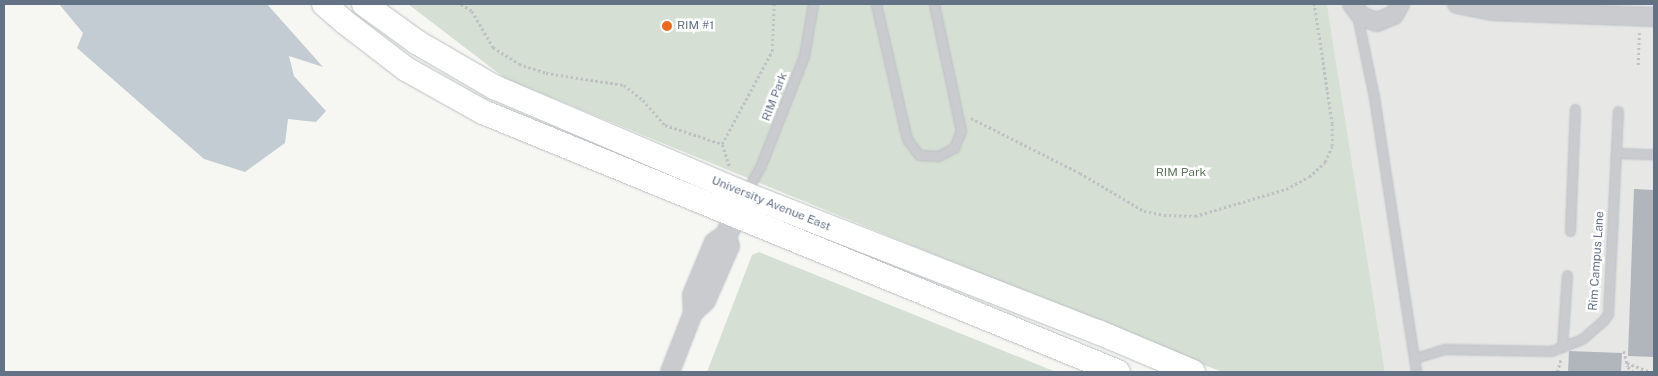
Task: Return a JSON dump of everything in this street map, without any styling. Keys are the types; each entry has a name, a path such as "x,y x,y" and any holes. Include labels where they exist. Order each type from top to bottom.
{"main road":[{"name":"University Avenue East","path":"324,4 406,69 483,112 730,225 1118,372"},
{"name":"University Avenue East","path":"364,4 418,43 494,87 745,194 1098,332 1193,372"}],"street":[{"path":"1354,8 1366,19 1383,21 1394,15 1400,4"},
{"path":"1457,4 1492,11 1654,17"},
{"path":"670,372 693,313 706,301 730,246 730,225 745,194"}],"lane":[{"name":"RIM Park","path":"745,194 761,165 804,56 813,4"},
{"path":"876,4 907,139 919,155 938,156 954,148 960,131 934,4"},
{"path":"1354,8 1374,97 1416,372"},
{"path":"1570,231 1575,109"},
{"name":"Rim Campus Lane","path":"1415,358 1444,349 1562,350 1590,334 1608,314 1618,111"},
{"path":"1616,153 1654,154"},
{"path":"1562,350 1567,275"}],"path":[{"path":"461,4 472,12 493,47 519,64 546,73 624,85 643,100 665,125 722,144 772,51 774,4"},
{"path":"956,111 1080,173 1144,211 1164,215 1195,216 1286,189 1309,177 1325,162 1332,146 1332,124 1314,4"},
{"path":"1638,65 1639,30"},
{"path":"1557,372 1562,350"},
{"path":"1624,351 1627,363 1633,372"},
{"path":"1627,363 1650,372"}],"shaded area":[{"path":"59,4 267,4 323,67 289,56 294,76 326,111 316,122 288,119 285,143 245,172 204,159 77,48 83,33"},
{"path":"1327,4 1654,4 1654,372 1385,372"}],"green space":[{"name":"RIM Park","path":"408,4 1327,4 1385,372 1223,372 1201,364 506,79"},
{"path":"759,252 1056,372 707,372 752,255"}],"building":[{"path":"1634,189 1654,190 1654,357 1628,356"},
{"path":"1569,351 1622,353 1621,372 1568,372"}],"place":[{"name":"RIM #1","path":"667,26"}]}
